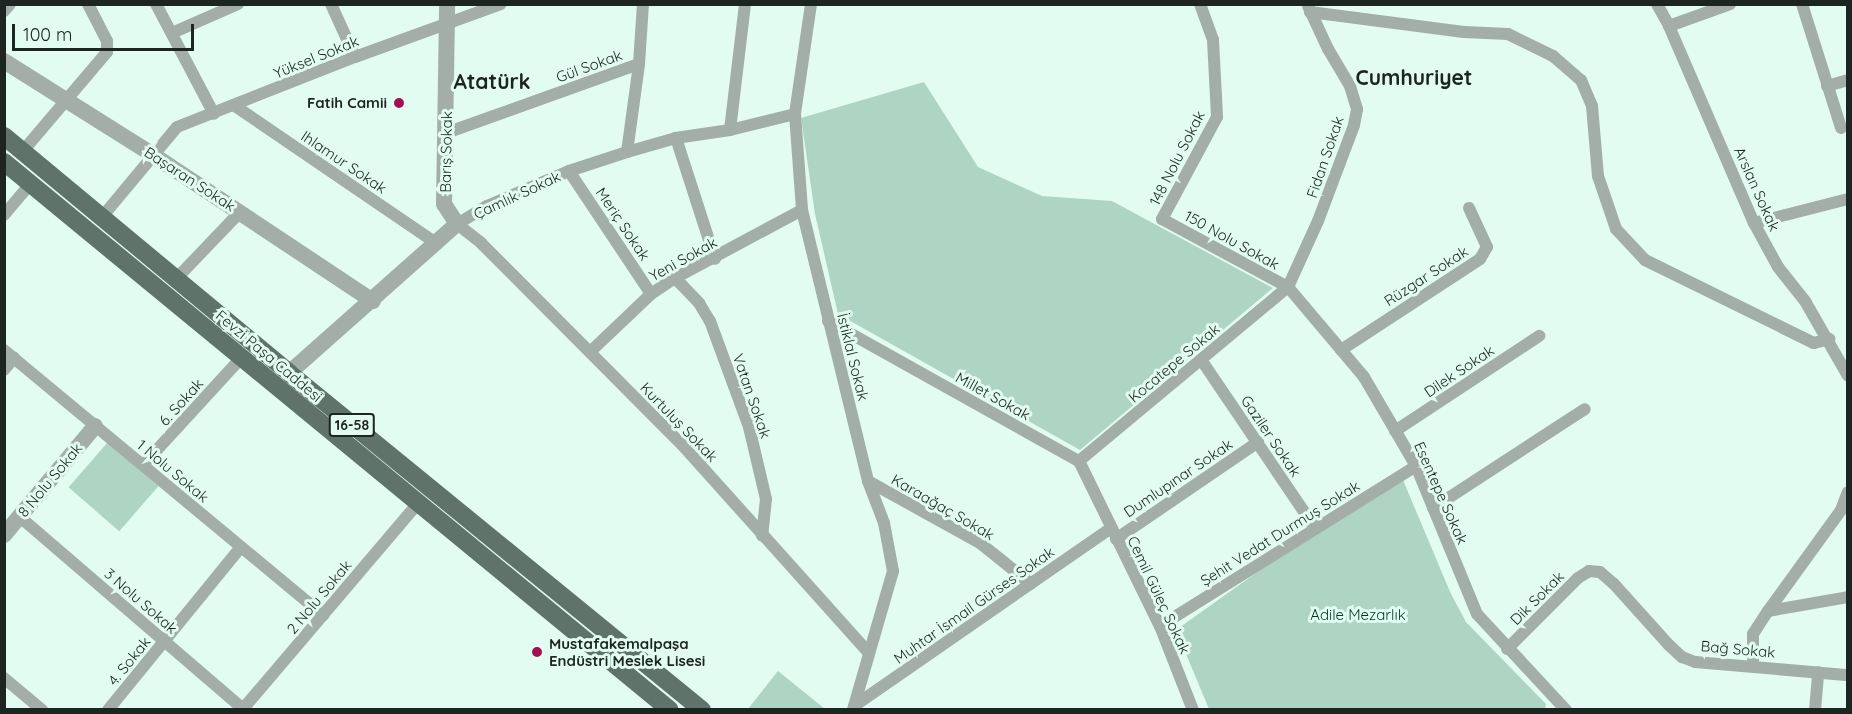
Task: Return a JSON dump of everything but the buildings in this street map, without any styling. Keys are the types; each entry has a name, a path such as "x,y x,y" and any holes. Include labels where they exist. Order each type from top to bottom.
{"main road":[{"name":"Fevzi Paşa Caddesi","path":"4,136 702,710"},
{"name":"Fevzi Paşa Caddesi","path":"4,162 670,710"}],"street":[{"path":"4,11 10,4"},
{"path":"23,151 107,52 107,41 88,4"},
{"path":"156,4 214,114"},
{"path":"172,33 238,4"},
{"path":"331,4 355,57"},
{"name":"Barış Sokak","path":"447,4 444,204 457,224"},
{"name":"Yüksel Sokak","path":"102,216 177,127 355,57 501,4"},
{"path":"627,152 639,64 643,4"},
{"path":"730,130 745,4"},
{"name":"İstiklal Sokak","path":"811,4 795,114 802,210 868,481 884,523 893,571 853,708"},
{"name":"148 Nolu Sokak","path":"1162,219 1217,117 1213,40 1200,4"},
{"name":"Arslan Sokak","path":"1657,4 1670,26 1754,223 1778,267 1806,301 1848,376"},
{"path":"1670,26 1702,10 1730,4"},
{"path":"1803,4 1841,128"},
{"path":"1309,8 1464,32 1508,34 1553,56 1581,80 1592,106 1598,176 1616,229 1645,260 1814,343 1829,339"},
{"name":"Fidan Sokak","path":"1288,287 1318,221 1354,125 1357,110 1350,86 1309,8"},
{"name":"Başaran Sokak","path":"4,61 153,154 374,301"},
{"name":"Gül Sokak","path":"446,133 639,64"},
{"path":"1827,86 1848,80"},
{"name":"Ihlamur Sokak","path":"235,106 436,244"},
{"name":"Çamlık Sokak","path":"290,373 374,301 457,224 487,206 569,171 627,152 676,138 730,130 795,114"},
{"path":"676,138 715,259"},
{"name":"Meriç Sokak","path":"569,171 651,294"},
{"path":"4,215 31,183"},
{"path":"1754,223 1848,199"},
{"name":"Rüzgar Sokak","path":"1341,350 1480,259 1487,247 1469,208"},
{"name":"Yeni Sokak","path":"590,352 651,294 675,278 715,259 802,210"},
{"path":"176,279 240,212"},
{"name":"150 Nolu Sokak","path":"1162,219 1288,287"},
{"name":"Kurtuluş Sokak","path":"457,224 481,243 685,448 762,537 868,652"},
{"name":"Vatan Sokak","path":"675,278 699,303 710,321 749,427 766,499 762,537"},
{"name":"Esentepe Sokak","path":"1288,287 1364,377 1416,466 1477,614 1566,710"},
{"name":"Kocatepe Sokak","path":"1079,461 1288,287"},
{"name":"Millet Sokak","path":"828,321 1079,461"},
{"name":"Dilek Sokak","path":"1395,431 1539,336"},
{"path":"4,370 9,354"},
{"name":"1 Nolu Sokak","path":"9,354 323,615"},
{"name":"6. Sokak","path":"143,465 241,358"},
{"name":"Gaziler Sokak","path":"1202,360 1315,528"},
{"path":"1433,508 1585,409"},
{"name":"8 Nolu Sokak","path":"4,535 95,426"},
{"name":"Dumlupınar Sokak","path":"1114,534 1257,442"},
{"path":"1079,461 1114,534"},
{"name":"Şehit Vedat Durmuş Sokak","path":"1161,626 1416,466"},
{"name":"Karaağaç Sokak","path":"868,481 981,543 1031,584"},
{"path":"1753,666 1753,634 1767,611 1841,510 1848,492"},
{"name":"2 Nolu Sokak","path":"243,709 418,503"},
{"name":"3 Nolu Sokak","path":"20,517 243,709"},
{"name":"Muhtar İsmail Gürses Sokak","path":"853,708 1031,584 1114,534"},
{"name":"Cemil Güleç Sokak","path":"1114,534 1161,626 1193,710"},
{"name":"4. Sokak","path":"108,710 241,547"},
{"name":"Dik Sokak","path":"1507,649 1578,578 1589,571"},
{"name":"Bağ Sokak","path":"1589,571 1600,572 1614,584 1682,657 1695,662 1848,675"},
{"path":"1767,611 1848,597"},
{"path":"1815,710 1818,672"},
{"path":"4,678 42,710"}],"green space":[{"path":"924,82 978,167 1042,196 1112,201 1273,288 1080,450 838,314 815,214 801,118"},
{"path":"108,442 159,486 119,531 69,487"},
{"name":"Adile Mezarlık","path":"1403,480 1451,594 1466,622 1546,704 1545,709 1209,709 1176,630 1323,525"},
{"path":"778,671 825,709 748,709"}],"place":[{"name":"Fatih Camii","path":"399,103"},
{"name":"Mustafakemalpaşa Endüstri Meslek Lisesi","path":"537,652"}],"district":[{"name":"Cumhuriyet","path":"1414,77"},
{"name":"Atatürk","path":"492,81"}]}
